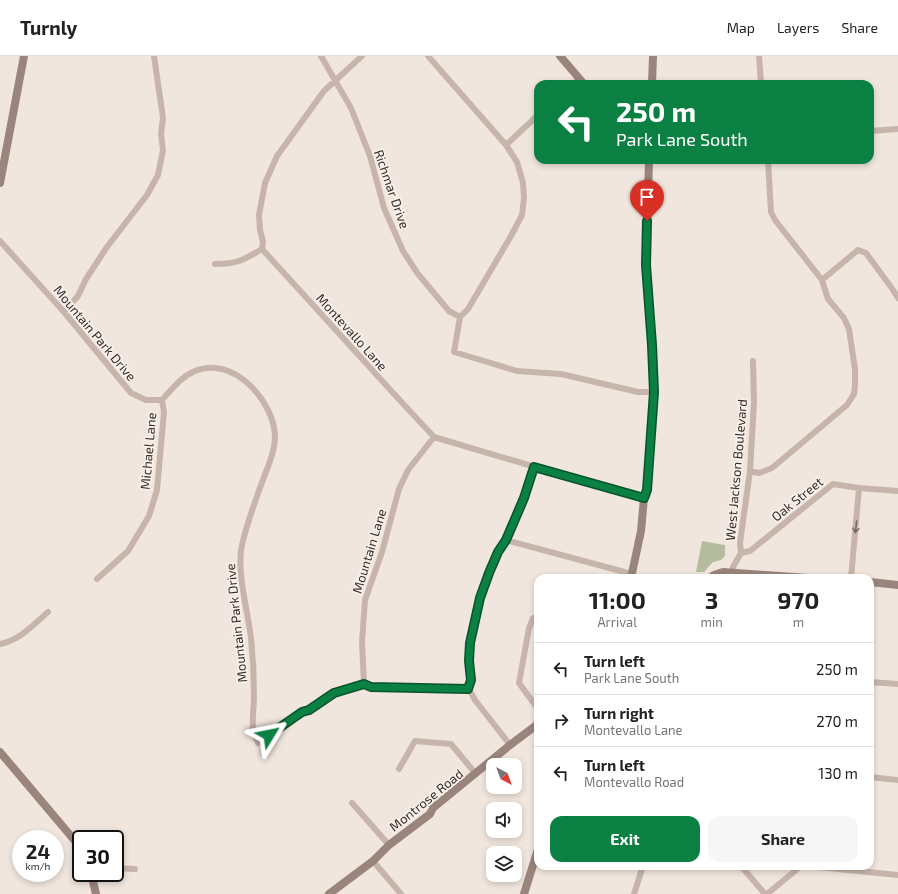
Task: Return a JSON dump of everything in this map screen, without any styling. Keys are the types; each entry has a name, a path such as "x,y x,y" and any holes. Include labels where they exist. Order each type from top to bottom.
{"main road":[{"path":"0,183 24,56"},
{"path":"560,56 578,80"},
{"path":"652,80 653,56"},
{"path":"632,574 641,531 644,498 647,490 654,392 646,265 648,164"},
{"path":"717,574 723,572 728,574"},
{"path":"874,582 898,585"},
{"name":"Montrose Road","path":"329,894 373,861 389,845 430,814 433,808 534,727"},
{"path":"0,752 72,837"},
{"path":"524,894 534,862"},
{"path":"93,882 96,894"}],"street":[{"path":"64,312 78,296 86,280 107,247 147,195 158,175 163,150 161,134 163,118 154,56"},
{"name":"Richmar Drive","path":"321,56 351,108 370,156 384,208 403,251 418,274 449,311 460,317"},
{"path":"215,264 229,264 243,260 262,249 263,242 260,230 259,215 265,183 277,156 324,91 335,79 362,56"},
{"path":"428,56 506,145 517,162 523,183 524,198 522,215 468,309 460,317 454,352 517,371 561,374 638,392 654,392"},
{"path":"759,56 761,80"},
{"path":"506,145 534,119"},
{"path":"874,131 898,129"},
{"path":"750,472 759,473 772,468 847,405 854,394 855,385 855,369 849,329 844,318 828,298 822,280 771,212 768,164"},
{"name":"Mountain Park Drive","path":"0,241 64,312 131,393 146,400 162,400 177,382 195,371 203,368 219,369 239,376 262,398 270,412 275,435 274,448 248,520 241,547 240,565 251,639 254,695 253,730 258,743 302,712 309,710 334,693 364,684 371,687 468,689"},
{"name":"Montevallo Lane","path":"262,249 389,390 434,437 644,498"},
{"path":"822,280 858,250 866,253 898,298"},
{"name":"West Jackson Boulevard","path":"731,574 732,567 741,553 740,543 750,472 754,402 753,361"},
{"name":"Michael Lane","path":"97,579 128,551 149,516 157,490 164,412 162,400"},
{"name":"Mountain Lane","path":"364,684 362,642 365,600 382,552 398,489 408,470 434,437"},
{"path":"510,745 468,689 471,680 469,661 470,643 480,598 489,573 498,552 506,540 524,498 534,467"},
{"name":"Oak Street","path":"741,553 750,552 833,484 898,491"},
{"path":"851,574 859,488"},
{"path":"506,540 625,574"},
{"path":"0,644 9,642 26,632 48,612"},
{"path":"534,618 528,628 519,684 534,704"},
{"path":"874,682 898,684"},
{"path":"399,770 415,742 451,744 476,774"},
{"path":"874,777 898,780"},
{"path":"352,803 389,845"},
{"path":"373,861 401,894"},
{"path":"124,868 135,869"},
{"path":"634,894 642,870"},
{"path":"745,870 766,894 796,870"},
{"path":"848,870 898,875"}],"green space":[{"path":"702,541 725,545 725,556 721,560 713,562 704,572 696,572"}],"route":[{"path":"269,735 302,712 309,710 334,693 364,684 371,687 468,689 471,680 469,661 470,643 480,598 498,552 506,540 524,498 534,467 644,498 647,490 654,392 646,265 647,221"}]}
